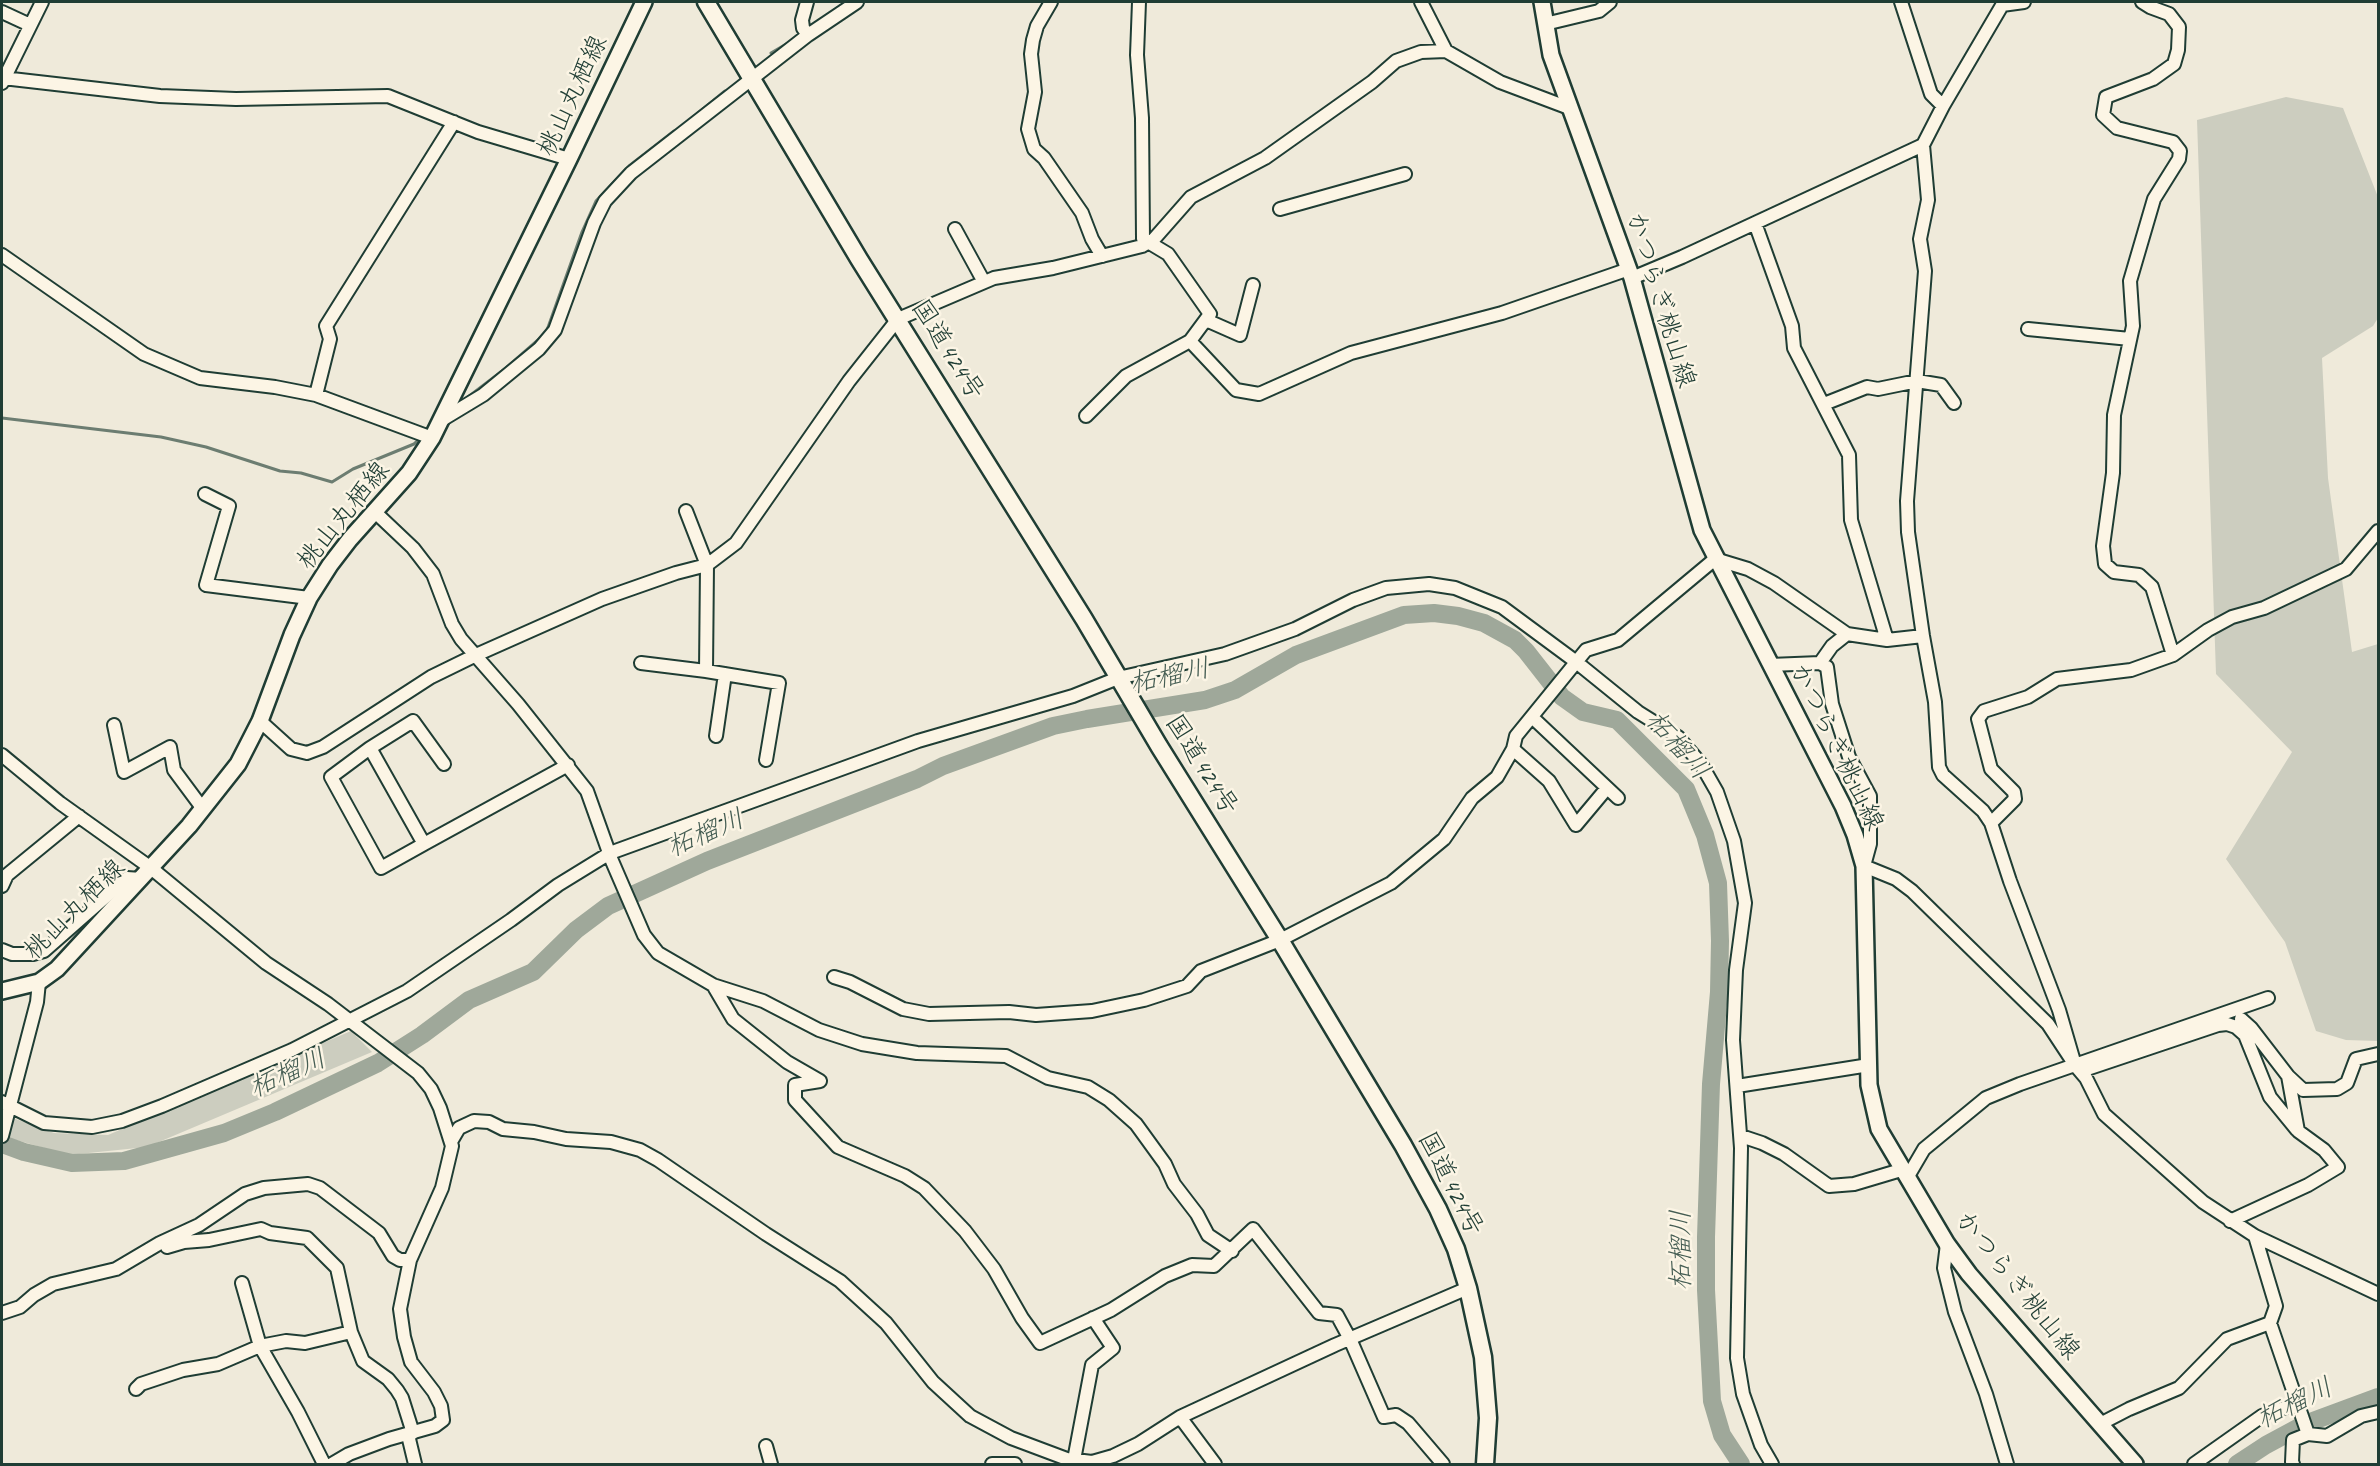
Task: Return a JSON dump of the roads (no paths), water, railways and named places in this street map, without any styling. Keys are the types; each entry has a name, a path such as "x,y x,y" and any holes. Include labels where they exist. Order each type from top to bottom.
{"highway":[{"name":"国道424号","path":"706,2 859,259 1084,619 1159,746 1280,940 1403,1145 1433,1200 1456,1249 1468,1288 1483,1358 1488,1418 1485,1464"}],"main road":[{"name":"桃山丸栖線","path":"2,991 39,982 57,969 203,809 238,764 260,720 291,635 309,598 330,565 409,473 432,438 644,2"},
{"name":"かつらぎ桃山線","path":"1542,2 1551,55 1630,274 1702,530 1843,806 1855,835 1864,866 1869,1085 1878,1129 1947,1244 1969,1274 2135,1464"}],"street":[{"path":"42,2 2,81 160,96 236,99 388,96 478,132 569,159"},
{"path":"806,32 802,20 807,2"},
{"path":"439,422 483,395 539,349 555,330 582,250 605,201 631,173 752,80 806,32 857,2"},
{"path":"1051,2 1037,26 1033,40 1031,54 1035,92 1028,129 1034,149 1044,158 1082,213 1092,239 1102,256"},
{"path":"1086,416 1126,376 1190,341 1210,314 1168,254 1143,238 1142,118 1137,55 1139,2"},
{"path":"1421,2 1446,51"},
{"path":"1545,24 1599,11 1610,2"},
{"path":"1901,2 1931,94 1943,106"},
{"path":"2025,2 2003,3 1923,145 1928,200 1920,239 1925,272 1919,320 1917,381 1907,501 1908,532 1935,702 1939,767 1943,776 1983,811 1991,823 2078,1068"},
{"path":"2142,2 2169,15 2179,27 2178,50 2174,64 2153,79 2106,97 2103,115 2117,128 2173,142 2180,151 2179,159 2154,199 2130,281 2133,326 2114,415 2113,473 2103,546 2105,564 2114,572 2139,575 2152,586 2173,655"},
{"path":"2,12 30,25"},
{"path":"260,720 291,749 308,753 323,747 431,676 602,599 676,573 707,565 736,543 849,381 898,319 994,278 1053,268 1142,246 1191,196 1265,158 1372,82 1396,61 1421,52 1446,51 1500,82 1569,108"},
{"path":"316,395 330,339 326,326 454,122"},
{"path":"1190,341 1236,390 1259,394 1351,353 1502,313 1630,274 1755,223 1923,145"},
{"path":"1280,209 1405,174"},
{"path":"1755,223 1792,326 1794,348 1850,455 1851,520 1887,640"},
{"path":"955,229 984,282"},
{"path":"2,255 144,354 200,378 275,387 316,395 432,438"},
{"path":"1206,320 1240,335 1253,285"},
{"path":"2028,329 2130,339"},
{"path":"1824,404 1867,387 1878,389 1917,381 1941,385 1954,404"},
{"path":"205,494 229,506 206,585 309,598"},
{"path":"686,511 707,565 706,671"},
{"path":"375,512 413,549 433,574 452,624 587,791 611,857 644,935 658,953 713,985 764,1001 819,1030 862,1044 917,1053 1006,1056 1048,1078 1088,1087 1109,1100 1136,1124 1165,1164 1174,1184 1197,1214 1208,1235 1232,1251"},
{"path":"1991,823 2015,799 2013,792 1991,769 1978,718 1984,711 2028,697 2057,679 2131,670 2173,655 2208,630 2232,617 2264,608 2346,569 2379,531"},
{"path":"834,977 850,982 903,1009 929,1014 1009,1012 1036,1015 1092,1011 1144,1000 1187,986 1201,971 1280,940 1391,883 1444,839 1472,798 1497,777 1513,748 1516,736 1586,650 1618,640 1715,559 1748,569 1774,583 1847,634 1887,640 1923,636"},
{"path":"7,1108 44,1123 92,1127 122,1121 162,1106 353,1023 407,991 558,885 611,857 918,741 1073,696 1119,680 1225,654 1295,629 1353,600 1386,588 1429,584 1455,588 1502,607 1638,712 1678,737 1701,764 1717,792 1734,841 1745,903 1736,970 1732,1041 1734,1091 1741,1136 1737,1358 1743,1394 1761,1445 1772,1464"},
{"path":"1820,663 1832,646 1847,634"},
{"path":"642,663 779,683 766,760"},
{"path":"1770,665 1820,663 1827,667 1832,704 1849,757 1870,796 1870,844 1864,866 1896,879 1912,891 2048,1024 2078,1068 2104,1114 2203,1202 2230,1221 2255,1236 2379,1294"},
{"path":"716,736 725,674"},
{"path":"1533,715 1617,798"},
{"path":"444,764 412,721 331,777 381,868 568,765"},
{"path":"114,725 124,772 170,747 174,771 203,809"},
{"path":"370,748 424,844"},
{"path":"1513,748 1549,781 1576,825 1608,788"},
{"path":"2,754 146,873 418,1073 431,1089 452,1140"},
{"path":"2,886 7,875 79,816"},
{"path":"2,950 12,954 33,954 44,951 127,878 146,873"},
{"path":"2,1136 7,1108 37,1002 39,982"},
{"path":"713,985 732,1018 787,1062 820,1081 795,1085 795,1100 838,1147 905,1176 924,1188 965,1231 994,1269 1022,1318 1040,1343 1111,1310 1165,1276 1192,1265 1214,1266 1253,1229 1319,1313 1337,1316 1350,1339 1384,1417 1396,1415 1408,1423 1443,1464"},
{"path":"2078,1068 2268,998"},
{"path":"2241,1019 2251,1028 2288,1076 2303,1090 2337,1089 2347,1083 2356,1059 2379,1054"},
{"path":"1741,1136 1784,1154 1829,1186 1854,1184 1904,1174 1924,1149 1986,1098 2020,1084 2227,1024 2236,1027 2245,1035 2270,1096 2298,1131 2324,1150 2338,1167 2308,1185 2230,1221"},
{"path":"1734,1091 1869,1065"},
{"path":"2288,1076 2298,1131"},
{"path":"332,1464 349,1454 435,1426 443,1420 441,1406 434,1392 411,1362 404,1338 400,1309 410,1260 442,1188 452,1140 459,1128 474,1121 489,1122 502,1129 534,1132 566,1139 611,1142 640,1150 658,1160 766,1234 840,1281 886,1323 933,1382 970,1416 1011,1438 1071,1462 1092,1462 1113,1456 1138,1444 1180,1417 1468,1288"},
{"path":"2,1313 20,1307 34,1295 53,1284 116,1269 160,1243 199,1225 245,1194 264,1188 308,1184 320,1188 379,1233 393,1256 400,1260 410,1260"},
{"path":"160,1243 163,1248 184,1242 209,1240 261,1229 270,1233 307,1238 337,1268 351,1332 363,1361 388,1379 402,1398 411,1434 415,1464"},
{"path":"2255,1236 2276,1306 2270,1323 2308,1432"},
{"path":"1947,1244 1944,1268 1955,1312 1986,1394 2007,1464"},
{"path":"242,1283 260,1346 298,1412 324,1464"},
{"path":"1071,1462 1092,1365 1113,1348 1093,1318"},
{"path":"2100,1424 2179,1388 2227,1339 2270,1323"},
{"path":"136,1389 141,1384 183,1370 218,1364 260,1346 286,1341 304,1343 351,1332"},
{"path":"2194,1464 2262,1416 2298,1404"},
{"path":"2293,1464 2293,1440 2308,1432 2327,1436 2361,1416 2379,1412"},
{"path":"1180,1417 1215,1464"},
{"path":"766,1446 771,1464"},
{"path":"992,1464 1015,1464"}],"waterway":[{"path":"823,18 846,2"},
{"path":"771,53 788,43"},
{"path":"692,118 725,91"},
{"path":"468,397 546,333 582,232 596,201 629,166 674,131"},
{"path":"2,418 161,437 206,447 280,471 301,473 332,482 353,469 414,444 422,437"},
{"name":"柘榴川","path":"2,1144 24,1152 72,1163 124,1161 224,1133 275,1112 378,1063 422,1035 469,1000 533,972 576,930 608,906 707,861 917,779 943,766 1053,726 1205,700 1235,690 1296,655 1404,615 1434,613 1458,616 1484,623 1515,640 1562,697 1583,712 1617,720 1686,789 1705,835 1718,883 1720,941 1719,992 1711,1084 1706,1237 1706,1290 1712,1401 1722,1435 1741,1464"},
{"name":"柘榴川","path":"2237,1464 2305,1424 2378,1397"}]}
